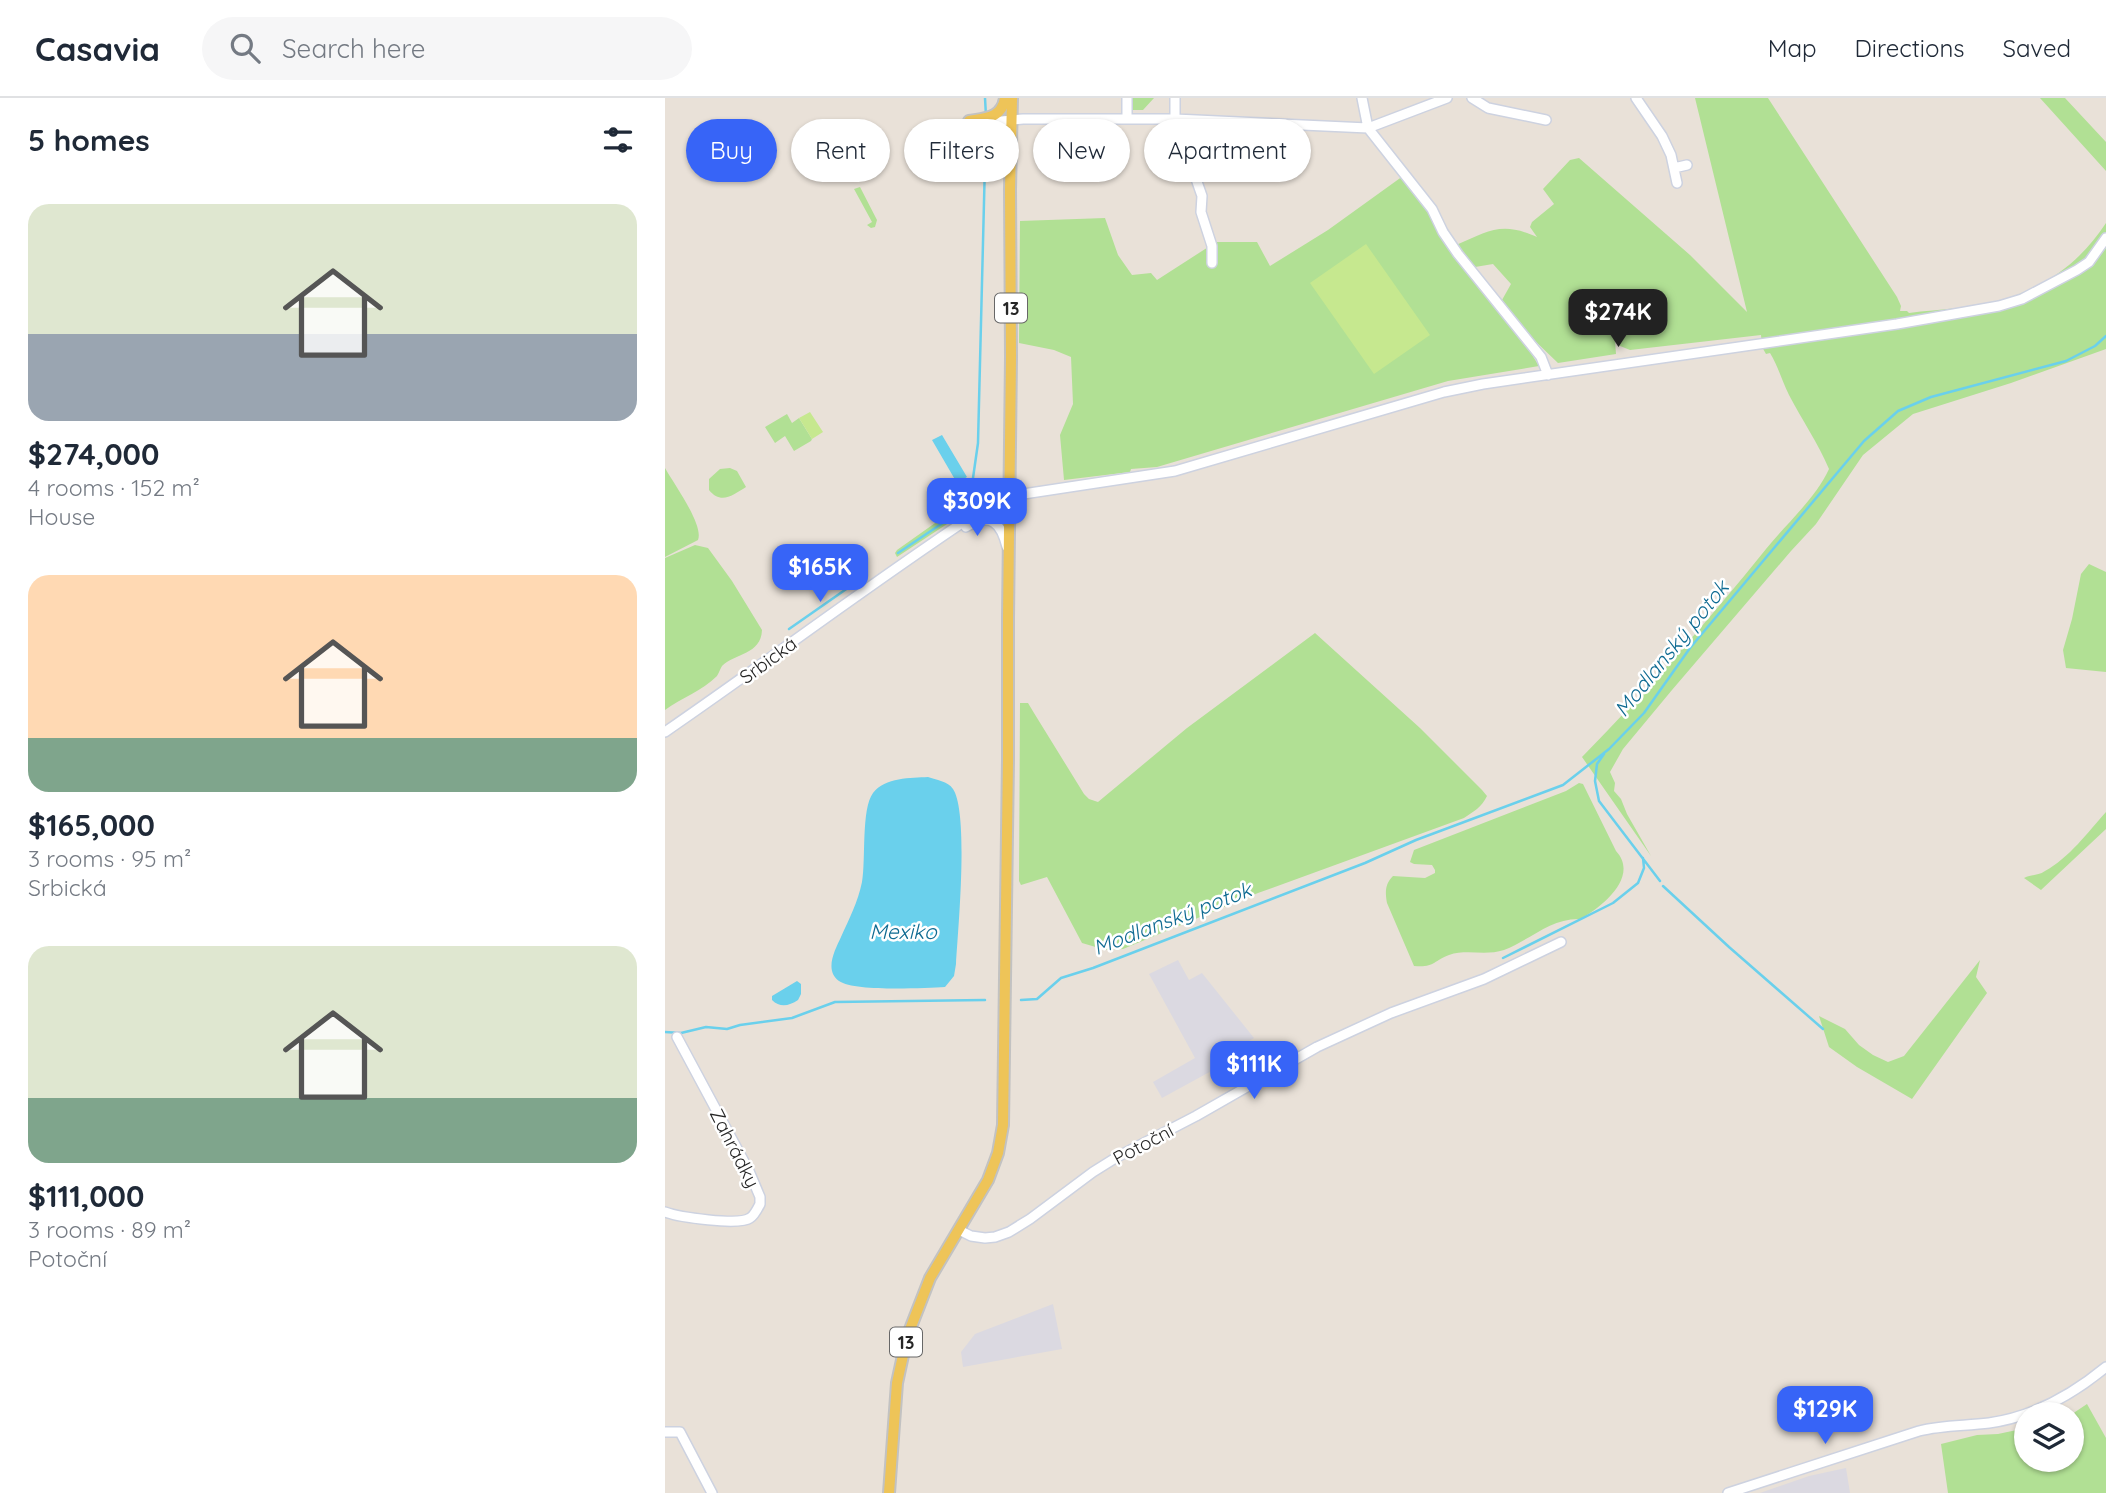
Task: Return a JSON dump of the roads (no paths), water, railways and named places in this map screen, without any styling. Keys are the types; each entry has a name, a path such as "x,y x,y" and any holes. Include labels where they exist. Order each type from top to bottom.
{"main road":[{"path":"978,119 996,115 1003,107 1005,98"},
{"name":"13","path":"1011,119 1012,98"},
{"name":"13","path":"889,1493 897,1383 904,1349 930,1278 974,1207 995,1164 1003,1125 1008,830 1011,182"}],"street":[{"path":"1127,98 1127,119"},
{"path":"1175,98 1175,119"},
{"path":"1362,98 1368,128 1432,209 1458,254 1541,357 1548,375"},
{"path":"1311,125 1368,128 1447,98"},
{"path":"1472,98 1488,108 1546,120"},
{"path":"1636,98 1662,136 1678,183"},
{"path":"1674,168 1687,165"},
{"path":"1197,182 1202,196 1201,212 1212,246 1212,263"},
{"name":"Srbická","path":"665,732 942,536 989,505 1010,496 1167,472 1444,392 1483,384 1897,324 1999,306 2022,299 2077,270 2089,262 2106,238"},
{"path":"942,536 956,533 974,522 987,519 996,523 1001,530 1009,554"},
{"name":"Potoční","path":"959,1230 981,1238 1009,1232 1093,1171 1208,1110 1317,1047 1391,1013 1484,979 1561,942"},
{"name":"Zahrádky","path":"665,1212 706,1220 742,1221 751,1218 760,1204 760,1197 749,1171 677,1037"},
{"path":"1728,1493 1929,1429 1991,1423 2025,1415 2073,1392 2106,1367"},
{"path":"665,1432 680,1432 712,1493"}],"water":[{"path":"942,435 967,477 957,483 932,440"},
{"name":"Mexiko","path":"928,777 951,786 958,802 961,822 960,900 954,976 945,987 859,987 839,981 832,971 832,960 862,882 865,822 869,801 873,793 884,784 899,779"},
{"path":"797,981 801,984 798,1000 785,1005 772,1000 772,996"}],"waterway":[{"path":"985,98 986,116"},
{"path":"970,499 978,443 985,182"},
{"name":"Modlanský potok","path":"1021,1000 1037,999 1061,978 1093,968 1563,785 1609,749 1644,713 1690,648 1864,441 1898,411 1931,397 2066,361 2095,346 2106,336"},
{"path":"898,553 971,504"},
{"path":"789,629 865,576"},
{"path":"1604,754 1597,764 1595,781 1599,801 1660,881"},
{"path":"1503,958 1613,903 1638,883 1644,868 1643,858"},
{"path":"1663,886 1823,1029"},
{"name":"Modlanský potok","path":"665,1032 681,1033 706,1027 727,1029 792,1018 835,1002 985,1000"}]}
